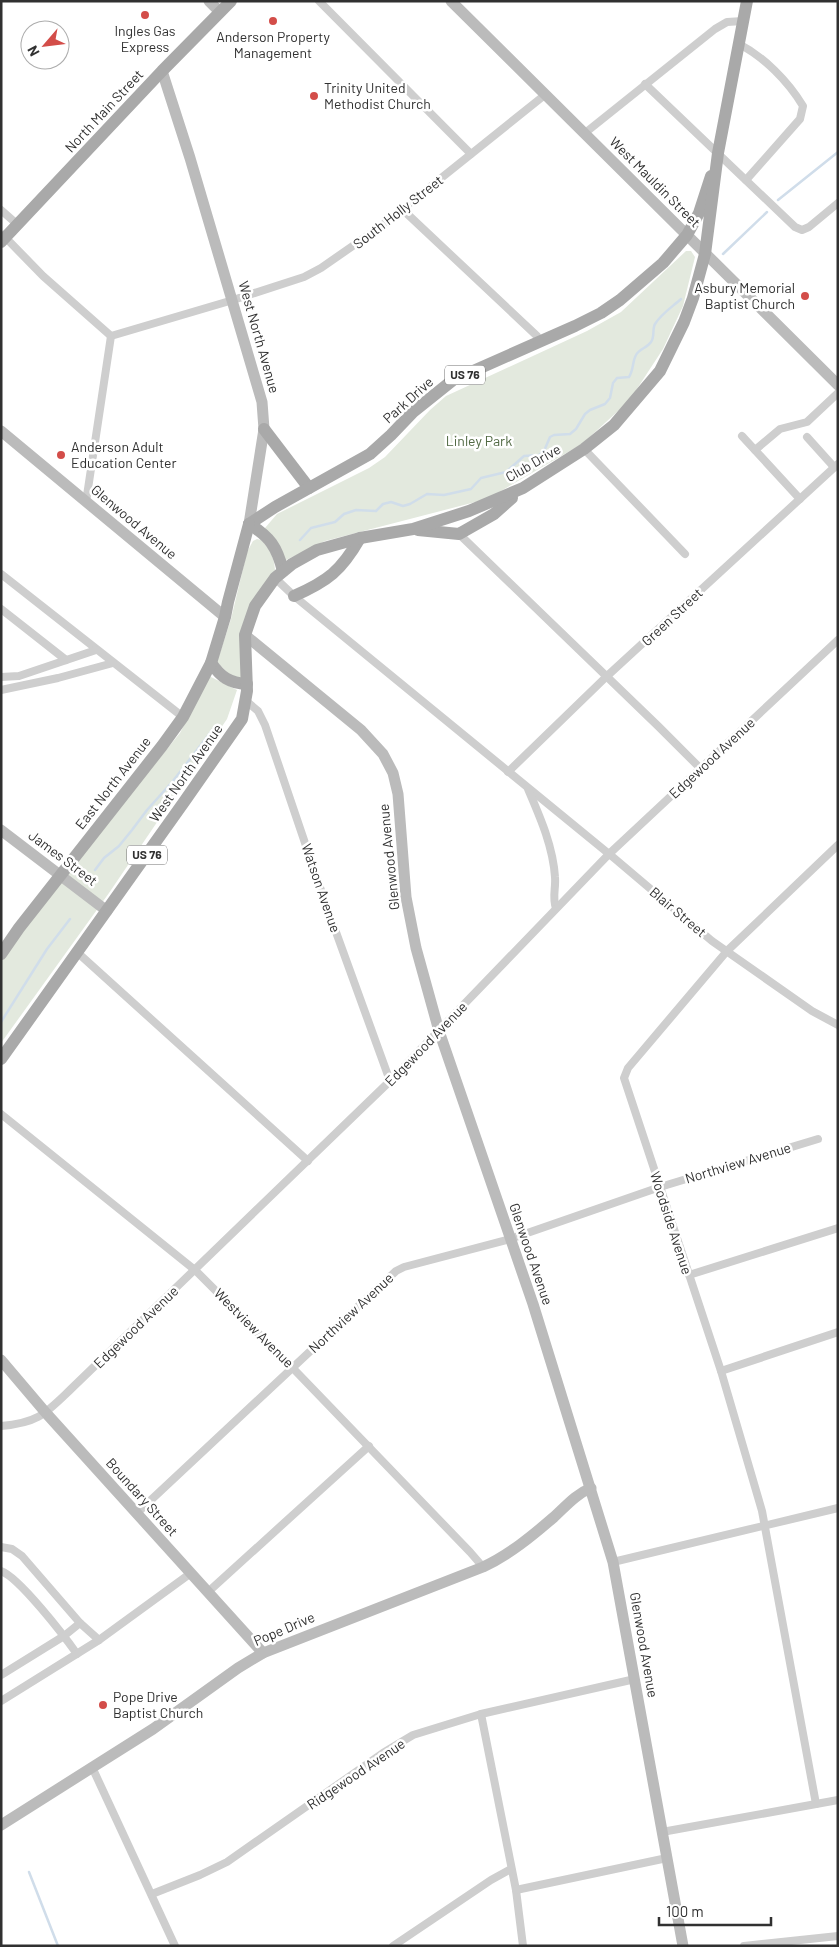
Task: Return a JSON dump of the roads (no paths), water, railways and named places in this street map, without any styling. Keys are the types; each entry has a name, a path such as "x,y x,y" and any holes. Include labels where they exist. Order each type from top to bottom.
{"main road":[{"name":"North Main Street","path":"3,238 18,225 230,1"},
{"name":"US 76","path":"705,254 718,154 747,1"},
{"name":"US 76","path":"687,236 699,213 718,154"},
{"name":"Park Drive","path":"249,524 275,507 370,454 391,436 412,412 453,380 601,313 620,300 662,263 687,236"},
{"name":"Club Drive","path":"279,575 292,564 317,550 360,538 413,530 469,511 523,488 584,450 624,415 660,371 684,322 693,298 705,254"},
{"path":"264,430 309,488"},
{"path":"413,530 459,534 494,514 523,488"},
{"path":"249,524 264,534 273,545 279,557 279,575"},
{"name":"West North Avenue","path":"225,617 249,524"},
{"path":"294,596 316,586 336,573 349,557 360,538"},
{"name":"US 76","path":"245,634 255,606 279,575"},
{"name":"East North Avenue","path":"1,954 18,928 183,717 211,662 225,617"},
{"name":"West North Avenue","path":"1,1059 78,953 242,719 247,684 245,634"},
{"path":"211,662 219,674 226,680 237,684 247,684"}],"street":[{"path":"209,1 220,12"},
{"path":"318,1 471,154"},
{"name":"West Mauldin Street","path":"452,1 838,385"},
{"path":"586,133 715,29 727,22 743,21"},
{"path":"740,44 755,52 782,79 803,106 800,119 746,180"},
{"name":"West North Avenue","path":"162,71 182,130 258,386 264,430 249,524"},
{"path":"645,84 795,227 802,230 810,227 838,203"},
{"name":"South Holly Street","path":"110,336 233,300 304,277 321,268 380,227 546,94"},
{"path":"402,209 537,336 540,342"},
{"path":"1,210 18,225"},
{"path":"3,238 110,336 86,502"},
{"path":"755,450 780,429 807,422 838,393"},
{"name":"Glenwood Avenue","path":"1,431 225,617"},
{"path":"742,436 800,499"},
{"path":"806,437 836,465"},
{"path":"584,450 685,554"},
{"name":"Green Street","path":"508,772 606,677 836,465"},
{"path":"459,534 701,769"},
{"path":"1,574 183,717"},
{"name":"Blair Street","path":"279,575 294,596 528,787 712,941 812,1011 838,1025"},
{"path":"1,609 66,660"},
{"name":"Glenwood Avenue","path":"245,634 361,730 383,754 393,773 398,794 406,897 416,948 439,1031 559,1384 614,1562 683,1946"},
{"name":"Edgewood Avenue","path":"1,1426 22,1424 46,1413 390,1081 609,854 838,640"},
{"path":"1,677 19,676 96,650"},
{"path":"1,690 58,678 113,663"},
{"name":"Watson Avenue","path":"245,700 258,711 265,725 324,899 390,1081"},
{"path":"528,787 547,835 555,877 554,902 556,908"},
{"name":"James Street","path":"1,830 107,910"},
{"path":"727,951 838,845"},
{"name":"Woodside Avenue","path":"727,951 628,1068 624,1078 721,1371 762,1510 816,1804"},
{"path":"78,953 308,1161"},
{"name":"Westview Avenue","path":"1,1114 196,1270 293,1367 483,1567"},
{"name":"Northview Avenue","path":"136,1514 396,1271 404,1266 510,1239 660,1186 818,1139"},
{"path":"688,1275 838,1228"},
{"path":"721,1371 838,1332"},
{"name":"Boundary Street","path":"1,1360 136,1514 263,1653"},
{"path":"208,1592 369,1446"},
{"name":"Pope Drive","path":"1,1825 153,1729 238,1668 263,1653 500,1560 553,1518 580,1492 590,1488"},
{"path":"614,1562 838,1508"},
{"path":"1,1547 12,1549 22,1556 80,1623 99,1640"},
{"path":"1,1571 18,1584 64,1636 77,1654"},
{"path":"1,1701 99,1640 191,1573"},
{"path":"1,1675 64,1636 80,1623"},
{"name":"Ridgewood Avenue","path":"152,1894 227,1862 383,1753 413,1736 481,1714 635,1679"},
{"path":"481,1714 516,1890 523,1946"},
{"path":"92,1768 175,1946"},
{"path":"662,1832 838,1800"},
{"path":"516,1890 667,1858"},
{"path":"393,1946 491,1880 511,1869"},
{"path":"744,1946 838,1936"}],"waterway":[{"path":"778,200 838,152"},
{"path":"723,254 767,212"},
{"path":"300,540 311,528 335,522 344,514 356,510 376,511 383,504 391,502 403,506 427,494 444,495 471,489 481,478 506,472 524,456 539,455 544,451 550,437 570,434 576,429 585,414 605,404 610,398 613,383 617,378 629,377 636,355 651,342 657,320 681,299"},
{"path":"95,870 104,858 119,846 214,728"},
{"path":"1,1022 47,949 70,919"},
{"path":"29,1872 58,1946"}],"place":[{"name":"Ingles Gas Express","path":"145,15"},
{"name":"Anderson Property Management","path":"273,21"},
{"name":"Trinity United Methodist Church","path":"314,96"},
{"name":"Asbury Memorial Baptist Church","path":"805,296"},
{"name":"Anderson Adult Education Center","path":"61,455"},
{"name":"Pope Drive Baptist Church","path":"103,1705"}],"park label":[{"name":"Linley Park","path":"479,441"}]}
